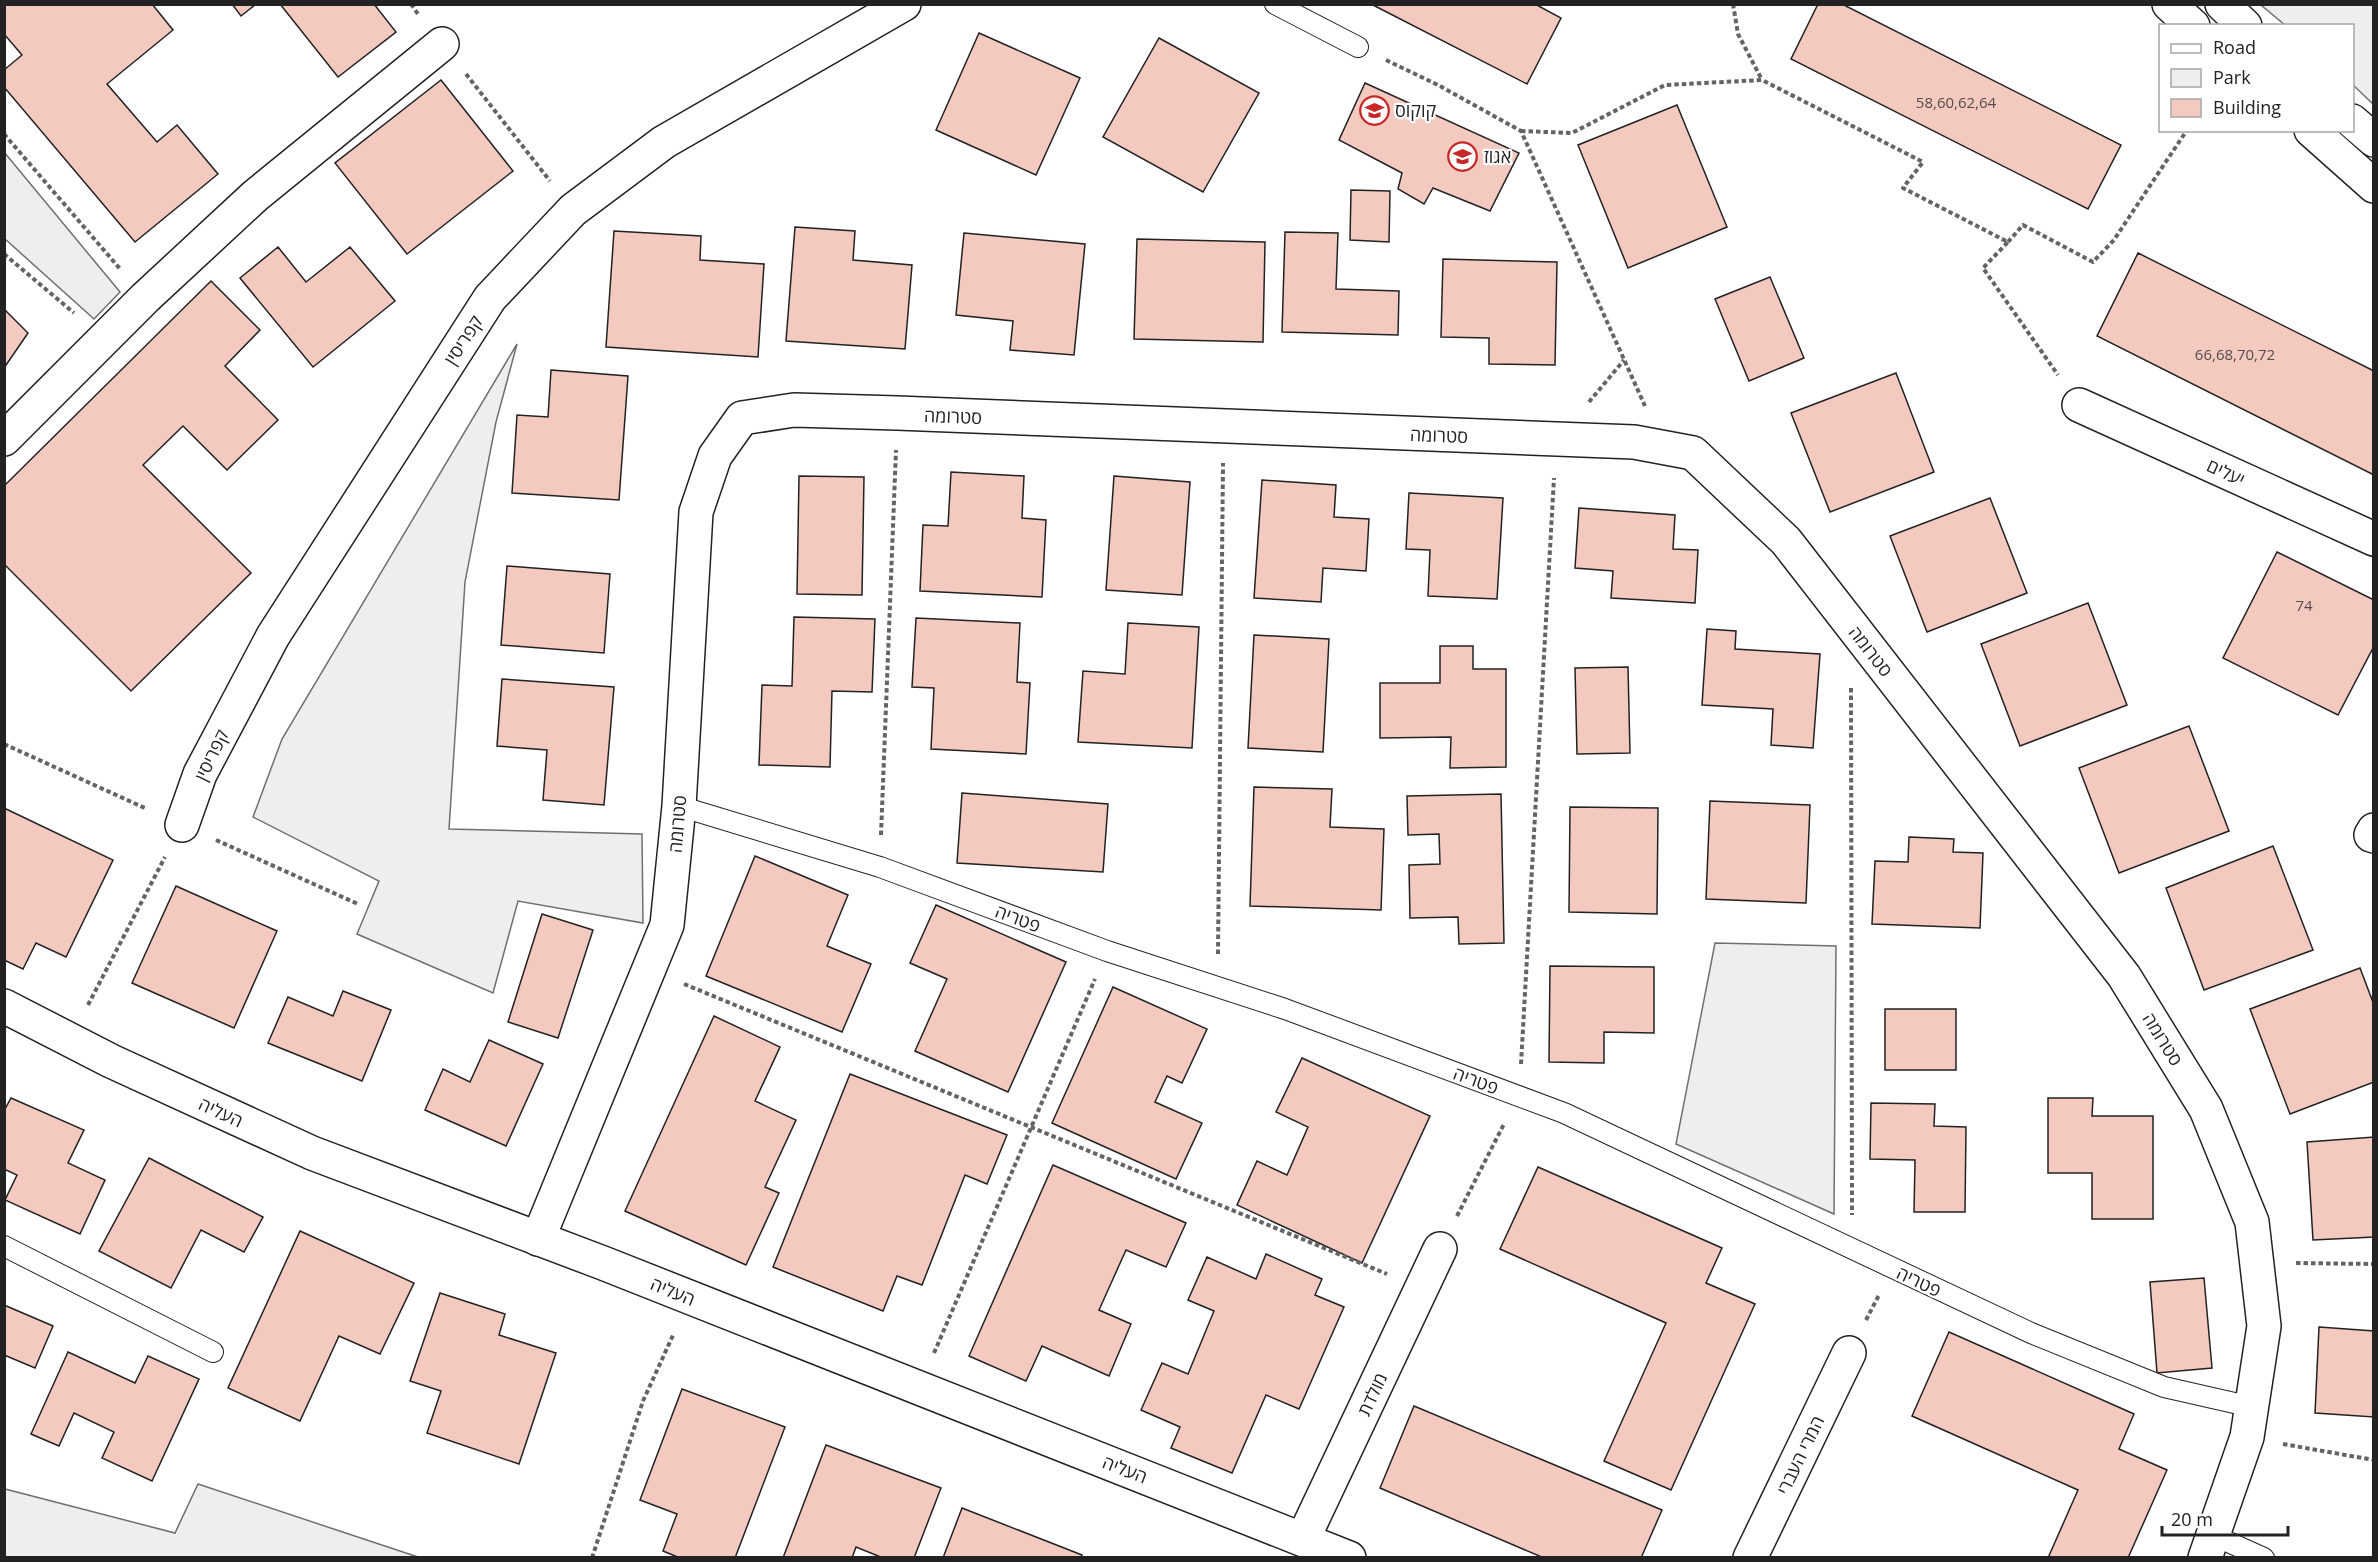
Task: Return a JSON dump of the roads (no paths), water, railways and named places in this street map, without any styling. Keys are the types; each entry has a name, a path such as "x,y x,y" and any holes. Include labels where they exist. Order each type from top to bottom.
{"street":[{"name":"קפריסין","path":"182,825 200,774 279,626 490,298 573,210 664,142 904,4"},
{"path":"2169,4 2191,24"},
{"path":"2222,4 2243,24"},
{"path":"4,439 145,298 255,196 442,44"},
{"path":"2354,123 2373,140"},
{"path":"2313,132 2373,186"},
{"name":"יעלים","path":"2079,405 2373,539"},
{"name":"סטרומה","path":"538,1239 667,925 679,806 696,512 715,456 742,418 794,410 1634,442 1693,453 1785,541 2124,976 2206,1109 2252,1222 2264,1326 2250,1422 2210,1547"},
{"path":"2373,830 2373,836"},
{"name":"העליה","path":"4,1006 70,1040 312,1153 691,1298 1350,1557"},
{"name":"מולדת","path":"1303,1539 1440,1249"},
{"name":"המרי העברי","path":"1750,1557 1850,1353"}],"lane":[{"path":"1275,4 1358,47"},
{"name":"פטריה","path":"679,806 880,867 1107,951 1285,1009 1564,1113 2031,1334 2250,1422"},
{"path":"4,1246 213,1352"},
{"path":"2210,1547 2264,1557"}],"place":[{"name":"קוקוס","path":"1374,110"},
{"name":"אגוז","path":"1463,156"}]}
